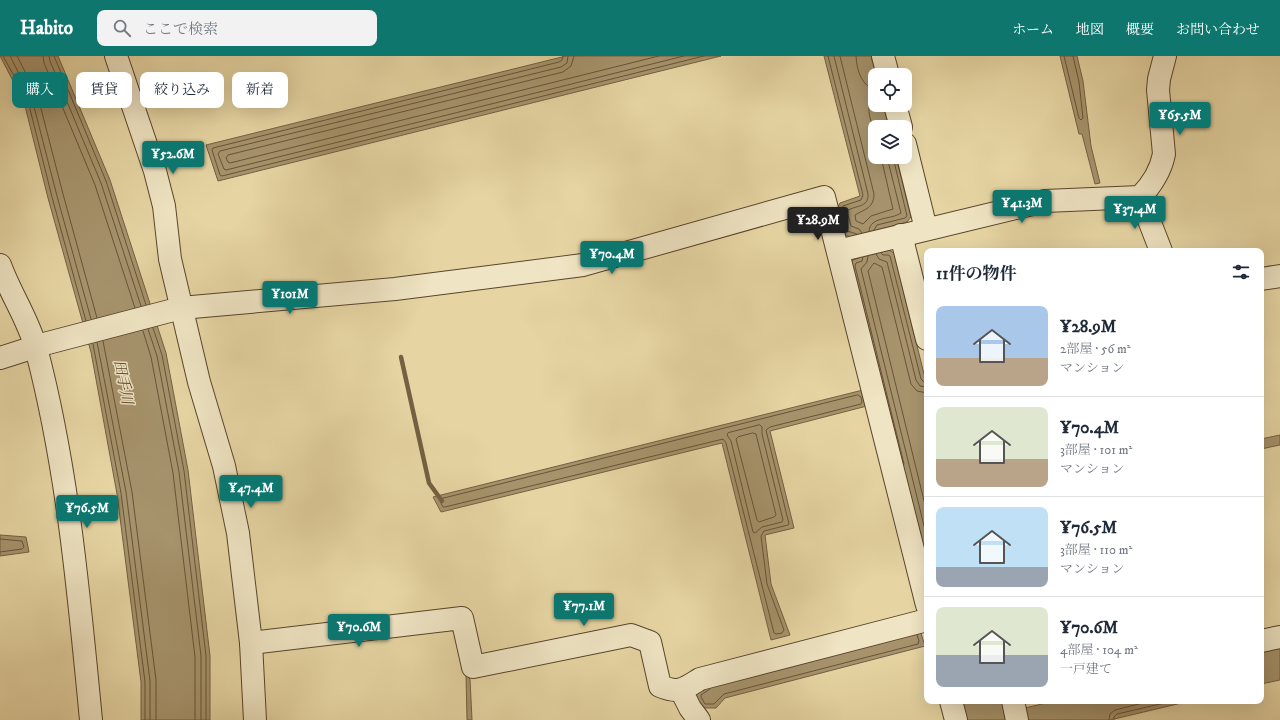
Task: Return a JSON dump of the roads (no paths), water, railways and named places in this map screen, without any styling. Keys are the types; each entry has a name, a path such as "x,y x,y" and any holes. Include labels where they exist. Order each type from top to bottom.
{"street":[{"path":"116,56 155,172 164,206 175,310 199,382 224,466 237,526 251,644 255,720"},
{"path":"883,56 886,68"},
{"path":"846,249 1045,201 1140,197 1147,190 1162,164 1164,154 1158,90 1159,79 1165,56"},
{"path":"910,164 926,229"},
{"path":"0,358 40,345 175,310 395,289 583,265 824,197 846,249 924,592"},
{"path":"1140,197 1160,248"},
{"path":"892,237 924,330"},
{"path":"0,265 23,315 40,345 64,480 84,646 91,720"},
{"path":"1264,279 1280,276"},
{"path":"251,644 462,618 473,667 632,635 650,642 660,686 670,690 681,690 700,679 924,621"},
{"path":"1264,641 1280,637"},
{"path":"681,690 690,708 699,720"},
{"path":"952,704 956,720"},
{"path":"1014,704 1017,720"}],"water":[{"path":"0,56 58,56 65,72 12,72 12,79"},
{"path":"566,56 721,56 218,181 206,145"},
{"path":"824,56 871,56 874,68 868,68 868,112 885,112 887,120 868,120 868,164 898,164 911,217 907,222 878,230 884,251 889,250 894,253 924,374 924,564 851,264 853,260 859,258 854,236 849,237 844,234 837,209 840,203 860,196"},
{"path":"1060,56 1077,56 1083,81 1091,146 1100,183 1095,184 1082,134 1079,134"},
{"name":"田手川","path":"68,80 76,99 76,108 80,108 110,180 166,353 188,470 210,656 210,720 141,720 141,682 117,494 91,352 48,198 26,108 68,108"},
{"path":"863,390 867,406 770,431 794,528 765,535 771,584 790,635 771,640 722,443 441,512 433,497"},
{"path":"1280,435 1280,445 1264,448 1264,438"},
{"path":"0,535 26,537 29,552 0,556"},
{"path":"920,630 924,643 924,646 725,698 716,708 703,708 694,695 709,684"},
{"path":"1280,647 1280,680 1264,683 1264,651"},
{"path":"466,675 470,679 472,720 467,720"},
{"path":"960,704 1004,704 1007,720 964,720"},
{"path":"1042,704 1177,704 1110,720 1028,720 1025,708"}],"waterway":[{"path":"401,357 429,483 442,501"}]}
